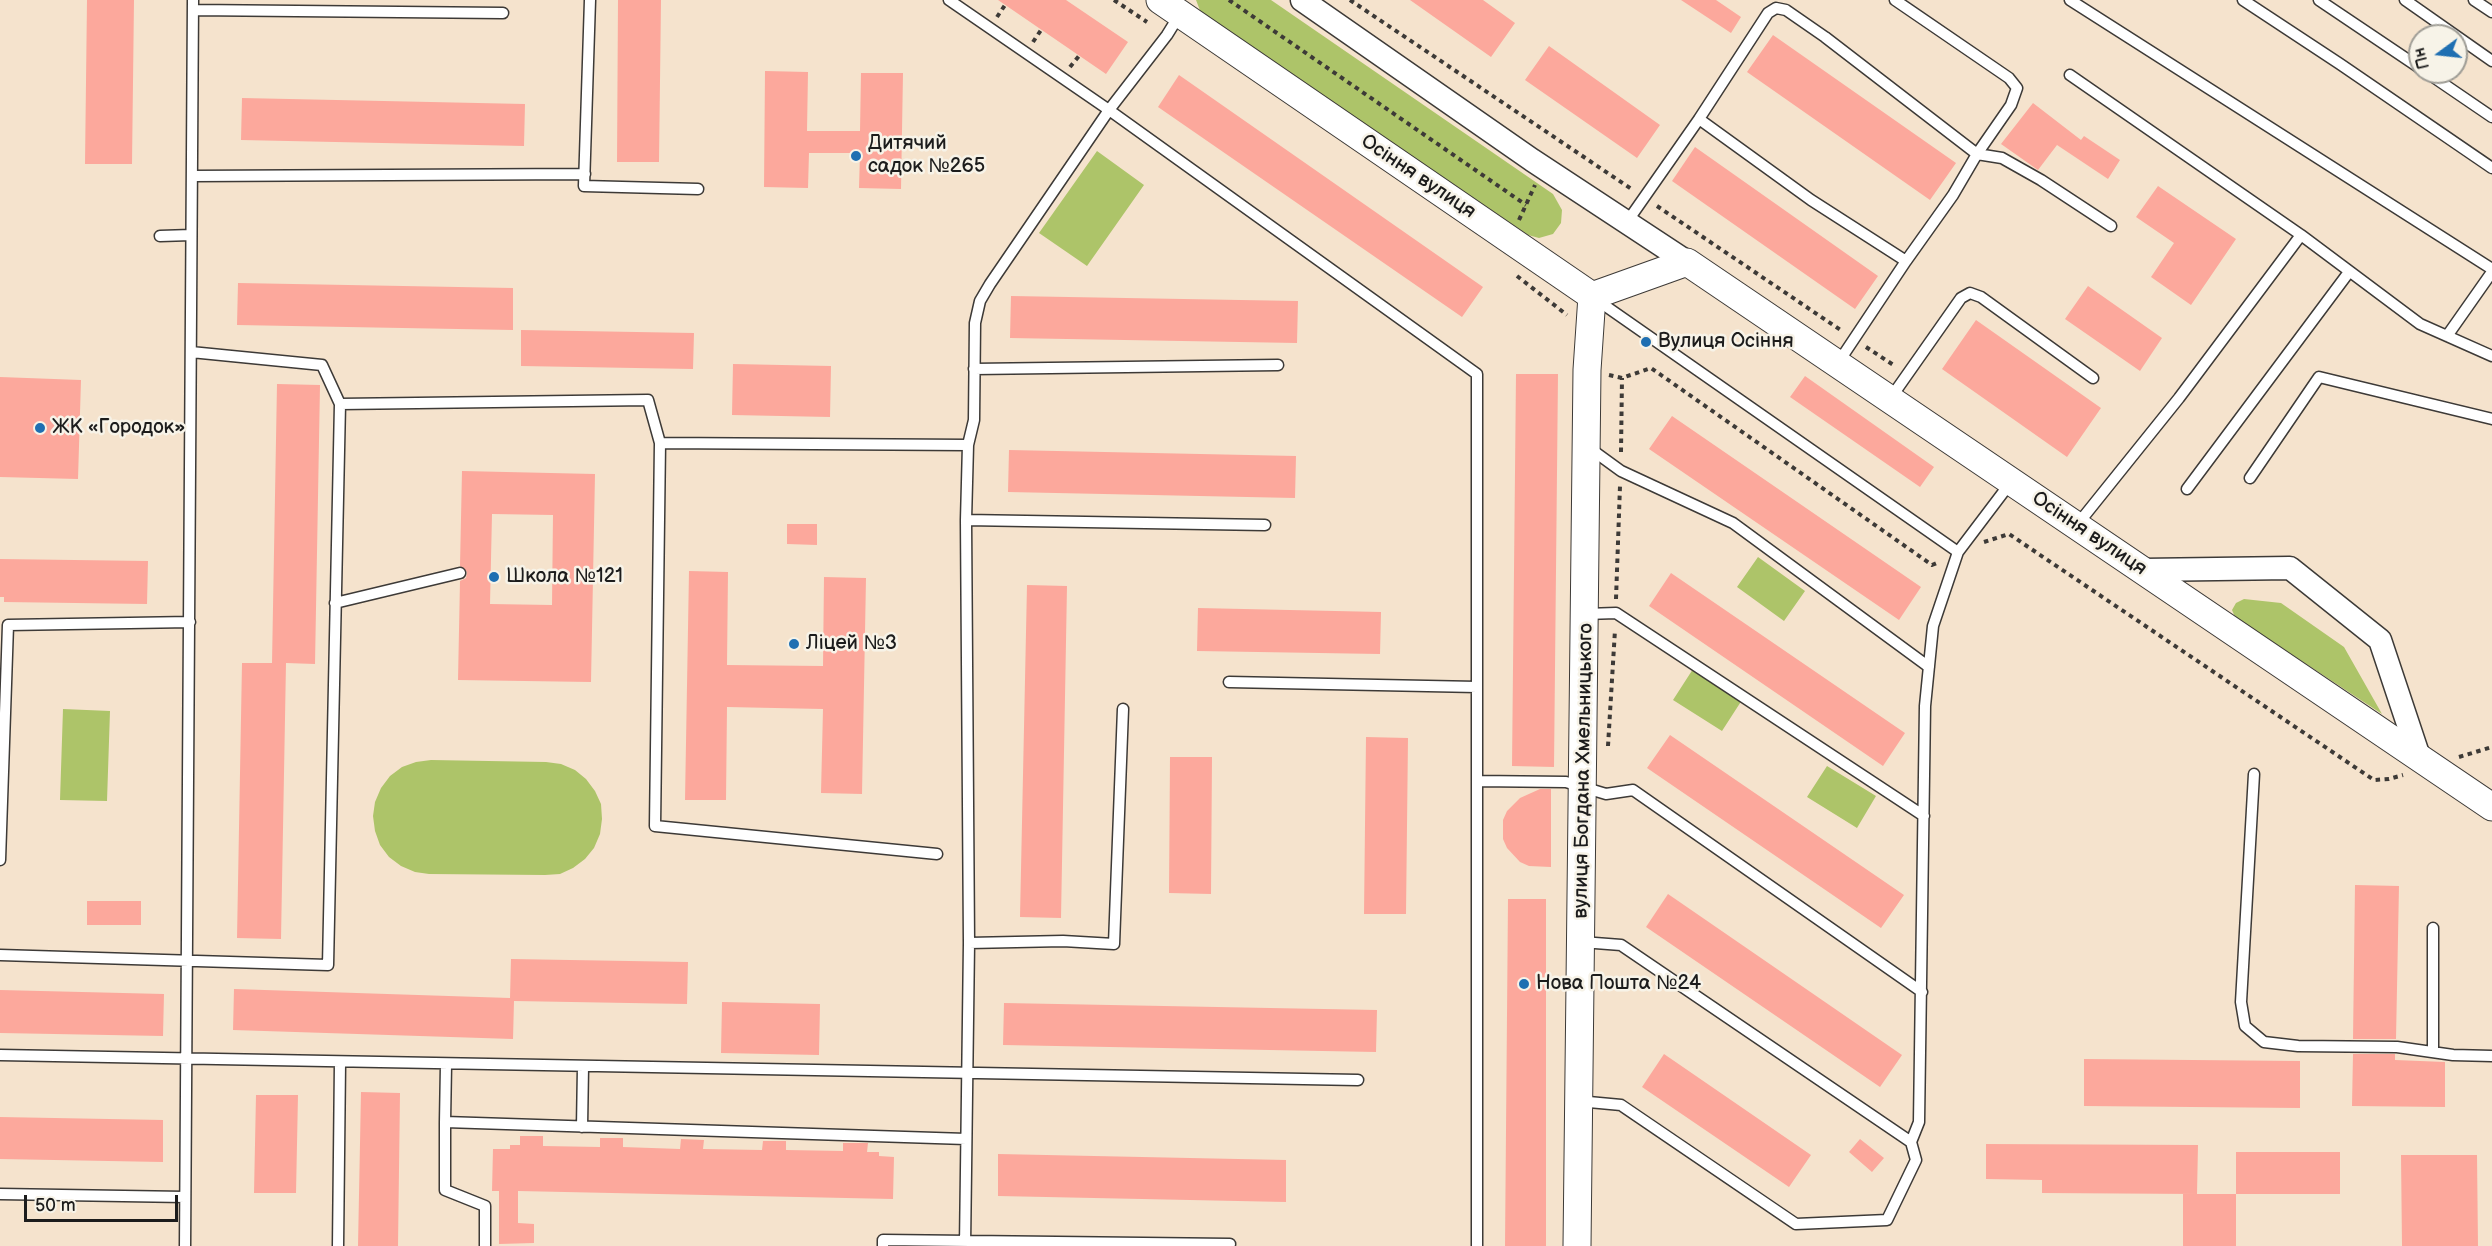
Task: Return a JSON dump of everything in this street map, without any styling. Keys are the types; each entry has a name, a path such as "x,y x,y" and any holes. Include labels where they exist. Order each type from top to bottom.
{"street":[{"name":"Осіння вулиця","path":"1312,3 1543,167 2492,807"},
{"name":"Осіння вулиця","path":"1176,4 1592,296"},
{"path":"1592,296 1687,262"},
{"name":"вулиця Богдана Хмельницького","path":"1577,1246 1587,370 1592,296"},
{"path":"2143,570 2290,568 2380,640 2425,761"}],"lane":[{"path":"590,0 584,186 698,189"},
{"path":"949,0 1109,110 1477,374 1477,1246"},
{"path":"1838,364 1953,195 1977,154 2011,105 2017,88 2009,78 1894,0"},
{"path":"2070,0 2492,271 2447,336"},
{"path":"2243,0 2492,168"},
{"path":"2319,0 2408,60"},
{"path":"2405,0 2492,61"},
{"path":"2474,0 2492,12"},
{"path":"965,1243 969,943 966,520 968,445 974,420 975,323 980,301 1109,110 1167,35 1176,4"},
{"path":"185,1246 193,5 503,13"},
{"path":"1627,222 1699,119 1768,13 1776,8 1786,10 1825,37 1977,154 2002,158 2111,225"},
{"path":"2070,75 2301,235 2420,324 2492,356"},
{"path":"2444,84 2492,117"},
{"path":"1699,119 1811,200 1906,261"},
{"path":"192,176 585,174"},
{"path":"160,236 191,235"},
{"path":"2077,525 2179,398 2301,235"},
{"path":"2187,489 2349,272"},
{"path":"1890,399 1961,298 1970,292 1981,297 2093,378"},
{"path":"1592,296 1958,552"},
{"path":"0,955 328,965 340,404 322,365 190,352"},
{"path":"974,369 1278,365"},
{"path":"2250,478 2319,377 2492,418"},
{"path":"340,404 648,400 660,443 655,826 937,854"},
{"path":"660,443 968,445"},
{"path":"1587,447 1621,471 1733,523 1929,667"},
{"path":"1578,1101 1621,1105 1797,1224 1887,1220 1916,1160 1911,1142 1919,1122 1925,706 1933,626 1958,552 2011,481"},
{"path":"966,520 1265,525"},
{"path":"335,603 460,573"},
{"path":"1585,614 1616,613 1924,816"},
{"path":"0,860 8,625 190,622"},
{"path":"1228,682 1477,687"},
{"path":"969,943 1063,941 1114,944 1123,709"},
{"path":"2254,774 2241,1002 2245,1026 2264,1042 2275,1044 2397,1047 2433,1050 2453,1055 2492,1056"},
{"path":"1477,781 1566,782 1583,789 1606,794 1633,790 1922,992"},
{"path":"2433,928 2433,1050"},
{"path":"1582,942 1621,945 1911,1142"},
{"path":"0,1055 1358,1080"},
{"path":"338,1246 340,1063"},
{"path":"447,1065 445,1190 486,1206 485,1246"},
{"path":"582,1127 583,1067"},
{"path":"445,1122 966,1139"},
{"path":"0,1194 185,1197"},
{"path":"883,1246 883,1240 965,1243 1230,1244"}],"path":[{"path":"1229,0 1526,205"},
{"path":"1350,0 1908,375"},
{"path":"1510,240 1556,138"},
{"path":"1508,269 1567,315"},
{"path":"1608,749 1616,613 1622,378 1651,368 1932,565 1958,552 2009,534 2374,780 2389,779 2425,761 2492,747"}],"green space":[{"path":"1196,0 1271,0 1553,194 1562,210 1561,223 1553,234 1539,238 1528,235 1201,13"},
{"path":"1097,151 1144,185 1087,266 1039,233"},
{"path":"1758,557 1805,591 1784,621 1737,587"},
{"path":"2244,599 2281,603 2344,647 2382,714 2235,617 2232,610 2236,603"},
{"path":"1693,669 1742,700 1722,731 1673,700"},
{"path":"63,709 110,711 107,801 60,800"},
{"path":"431,760 546,762 561,764 575,770 586,779 601,804 600,834 594,848 585,859 560,874 429,874 415,872 401,866 389,857 380,845 373,816 375,802 390,776 402,767"},
{"path":"1827,766 1876,796 1857,828 1807,797"}],"building":[{"path":"87,0 134,0 132,164 85,164"},
{"path":"618,0 661,0 659,162 617,162"},
{"path":"998,0 1066,0 1128,42 1106,74"},
{"path":"1410,0 1483,0 1515,23 1491,57"},
{"path":"1681,0 1716,0 1741,17 1731,33"},
{"path":"1773,35 1956,163 1930,200 1747,72"},
{"path":"1549,46 1660,125 1637,158 1525,80"},
{"path":"765,71 808,72 807,131 860,131 861,73 903,73 901,189 859,188 860,153 809,153 808,188 764,187"},
{"path":"1179,75 1483,287 1462,317 1158,107"},
{"path":"242,98 525,104 524,146 241,140"},
{"path":"2033,103 2081,140 2084,136 2120,160 2108,179 2057,145 2038,170 2001,144"},
{"path":"1695,147 1878,276 1855,309 1672,181"},
{"path":"2158,186 2236,239 2191,305 2151,277 2174,243 2136,217"},
{"path":"238,283 513,288 513,330 237,325"},
{"path":"2088,286 2162,338 2140,371 2065,319"},
{"path":"1011,296 1298,301 1297,343 1010,338"},
{"path":"1976,320 2101,408 2067,457 1942,369"},
{"path":"521,330 694,333 693,369 521,366"},
{"path":"733,364 831,366 830,417 732,415"},
{"path":"1516,374 1558,374 1554,767 1512,766"},
{"path":"1805,376 1934,467 1920,487 1790,397"},
{"name":"ЖК «Городок»","path":"0,377 81,380 78,479 0,477"},
{"path":"277,384 320,385 315,664 286,663 281,939 237,938 242,663 272,663"},
{"path":"1672,416 1921,587 1899,620 1649,449"},
{"path":"1009,450 1296,456 1295,498 1008,492"},
{"path":"462,471 595,474 591,682 458,680 460,581 466,578 467,572 460,566","holes":["492,514 553,515 552,605 490,604"]},
{"path":"787,524 817,524 817,545 787,544"},
{"path":"0,559 148,561 147,604 4,602 4,597 0,597"},
{"path":"689,571 728,572 727,665 823,666 824,577 866,578 862,794 821,793 823,709 727,707 726,800 685,800"},
{"path":"1671,573 1905,733 1883,766 1649,606"},
{"path":"1027,585 1067,586 1061,918 1020,917"},
{"path":"1198,608 1381,612 1380,654 1197,651"},
{"path":"1670,735 1904,895 1881,928 1647,768"},
{"path":"1366,737 1408,738 1406,914 1364,914"},
{"path":"1170,757 1212,757 1211,894 1169,893"},
{"path":"1540,789 1551,789 1551,867 1529,866 1520,862 1507,848 1503,839 1503,820 1507,811 1520,798"},
{"path":"2355,885 2399,886 2396,1039 2353,1039"},
{"path":"1668,894 1902,1055 1880,1087 1646,927"},
{"path":"1508,899 1546,899 1546,1246 1505,1246"},
{"path":"87,901 141,901 141,925 87,925"},
{"path":"511,959 688,962 687,1004 514,1001 513,1039 233,1030 234,989 510,998"},
{"path":"0,990 164,994 163,1036 0,1033"},
{"path":"722,1002 820,1004 819,1055 721,1053"},
{"path":"1004,1003 1377,1010 1376,1052 1003,1045"},
{"path":"1664,1054 1811,1155 1789,1187 1642,1087"},
{"path":"2353,1054 2395,1054 2395,1060 2445,1062 2445,1107 2352,1106"},
{"path":"2084,1059 2300,1061 2300,1108 2084,1106"},
{"path":"361,1092 400,1093 398,1246 358,1246"},
{"path":"256,1095 298,1095 296,1193 254,1193"},
{"path":"0,1117 163,1120 163,1162 0,1159"},
{"path":"520,1136 543,1136 543,1146 600,1147 600,1138 623,1138 623,1147 680,1149 681,1139 704,1140 703,1149 762,1150 763,1141 786,1141 786,1150 843,1151 843,1143 868,1143 867,1152 879,1152 879,1156 894,1157 893,1199 518,1191 518,1223 534,1224 534,1243 499,1244 499,1191 492,1191 493,1149 510,1149 510,1145 520,1145"},
{"path":"1860,1139 1884,1158 1872,1172 1849,1152"},
{"path":"1986,1144 2198,1145 2197,1194 2042,1193 2042,1180 1986,1179"},
{"path":"2236,1152 2340,1152 2340,1194 2236,1194"},
{"path":"998,1154 1286,1160 1286,1202 998,1196"},
{"path":"2401,1155 2477,1155 2478,1246 2402,1246"},
{"path":"2183,1194 2236,1194 2236,1246 2183,1246"}],"place":[{"name":"Дитячий садок №265","path":"856,156"},
{"name":"Вулиця Осіння","path":"1646,342"},
{"name":"ЖК «Городок»","path":"40,428"},
{"name":"Школа №121","path":"494,577"},
{"name":"Ліцей №3","path":"794,644"},
{"name":"Нова Пошта №24","path":"1524,984"}]}
